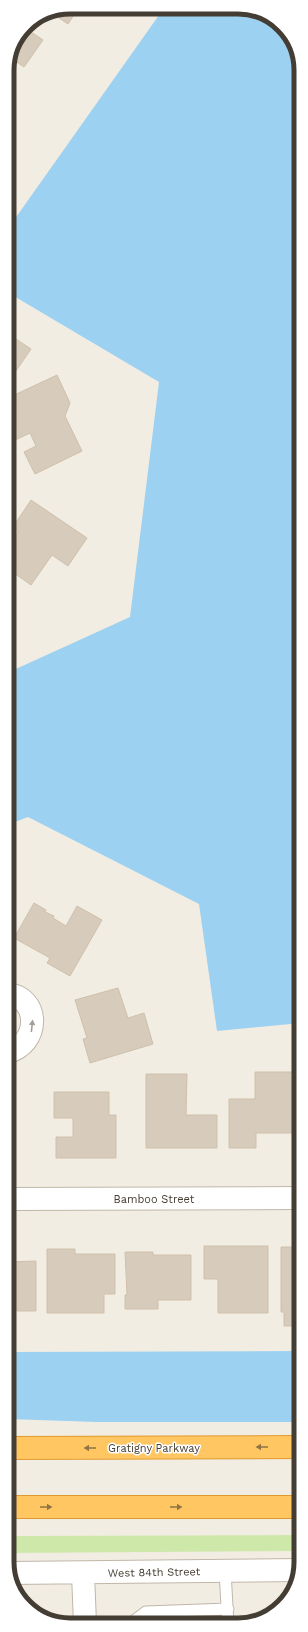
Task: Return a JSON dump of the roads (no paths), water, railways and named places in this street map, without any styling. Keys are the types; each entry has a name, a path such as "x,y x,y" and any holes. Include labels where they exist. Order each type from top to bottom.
{"highway":[{"name":"Gratigny Parkway","path":"14,1448 294,1447"},
{"path":"14,1507 294,1507"}],"street":[{"path":"14,997 20,999 27,1006 33,1022 28,1039 22,1046 14,1049"},
{"name":"Bamboo Street","path":"14,1199 294,1198"},
{"name":"West 84th Street","path":"15,1573 294,1570"},
{"path":"83,1573 85,1618"}],"lane":[{"path":"225,1571 228,1618"},
{"path":"138,1618 146,1612 228,1609"}],"water":[{"path":"160,14 249,15 266,22 280,33 290,49 294,63 294,1024 217,1031 199,904 28,817 14,822 14,670 130,617 159,382 14,296 14,220"},
{"path":"294,1351 294,1422 97,1422 14,1419 14,1352"}]}
